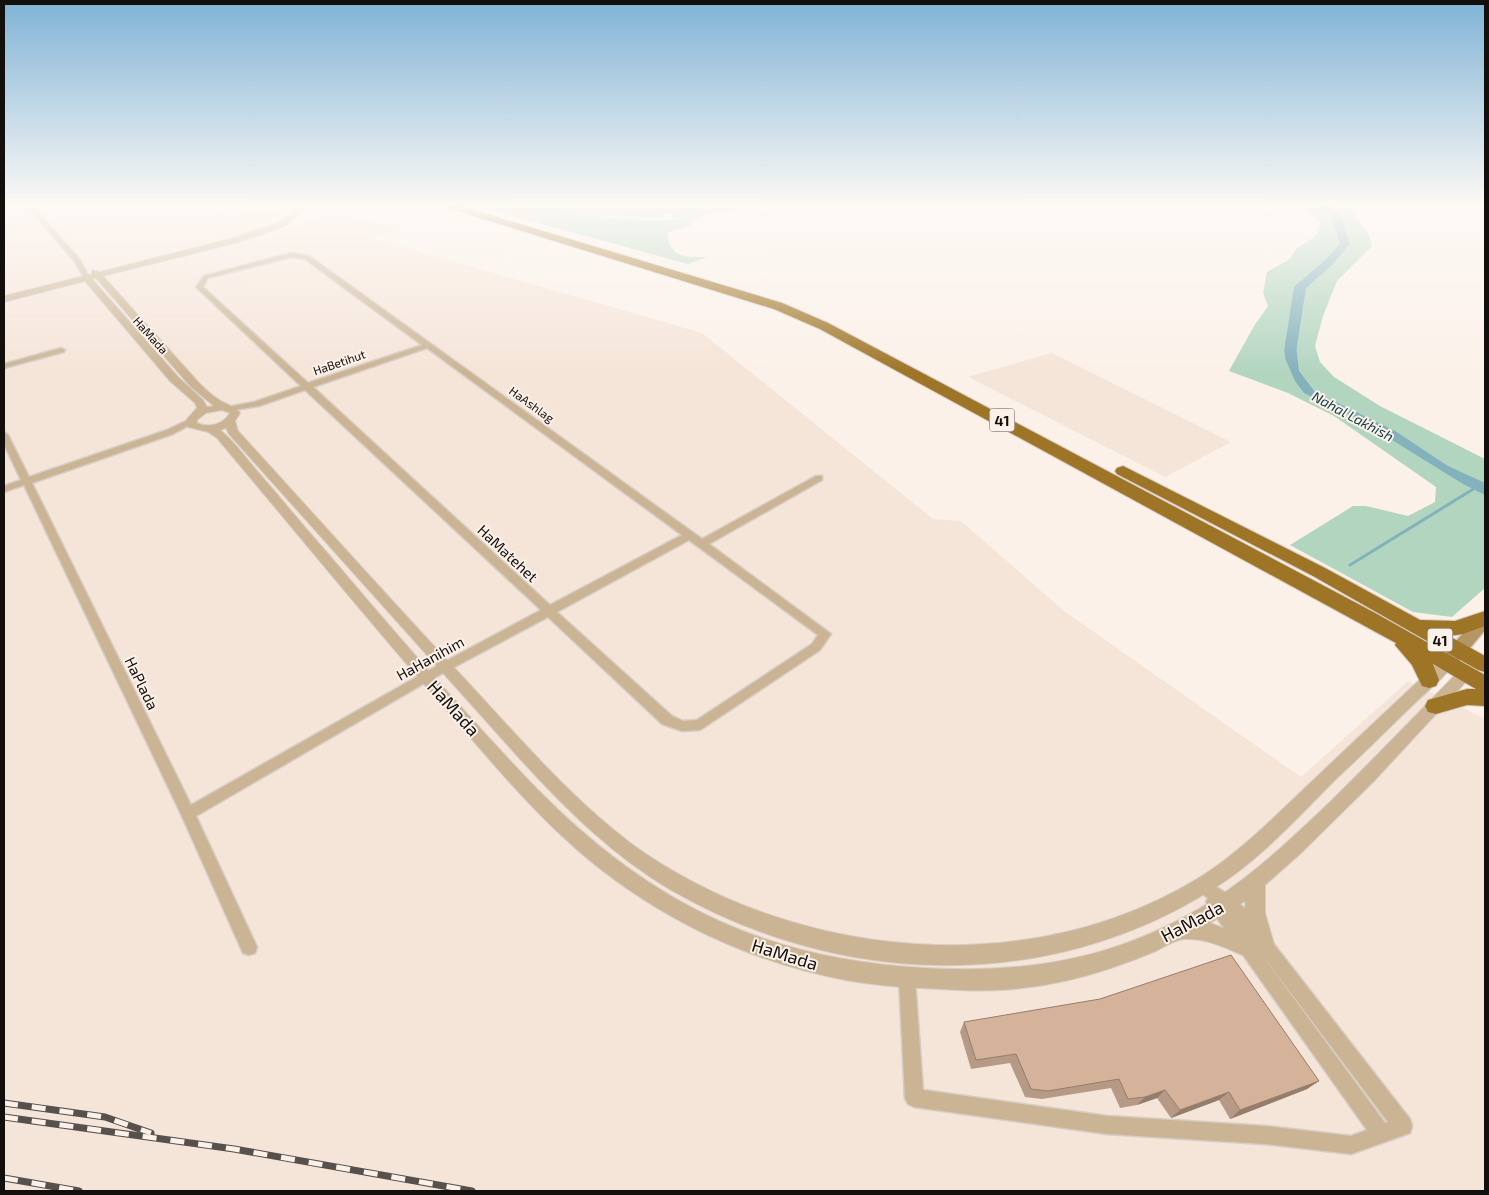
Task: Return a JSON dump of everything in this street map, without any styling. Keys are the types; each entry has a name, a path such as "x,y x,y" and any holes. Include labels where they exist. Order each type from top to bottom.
{"highway":[{"name":"41","path":"636,262 778,306 809,318 850,338 1370,619 1453,656 1479,663 1485,685"},
{"name":"41","path":"654,262 785,300 835,320 1310,568 1394,615 1453,656"},
{"path":"1394,615 1417,624 1449,629 1465,628 1485,619"},
{"path":"1370,619 1415,654 1421,661 1429,680"},
{"path":"1436,706 1467,697 1485,698"}],"main road":[{"path":"1453,656 1485,619"}],"street":[{"name":"HaMada","path":"79,262 195,385 230,413 233,432 524,754 590,820 630,852 668,877 755,920 805,936 857,946 920,954 991,954 1019,951 1088,937 1132,921 1175,902 1204,886 1242,859 1453,656"},
{"path":"4,299 94,277 141,262"},
{"path":"4,294 94,277 109,276 119,268 145,262"},
{"name":"HaAshlag","path":"206,277 265,262"},
{"name":"HaAshlag","path":"312,262 429,345 825,634"},
{"name":"HaMada","path":"94,277 174,379 199,402 202,408 199,423 221,436 426,677 554,816 587,847 621,874 661,900 710,928 793,959 866,974 907,979 992,980 1051,973 1107,959 1149,944 1181,929 1222,905 1256,882 1287,856 1479,663"},
{"name":"HaMatehet","path":"206,277 199,287 667,720 682,726 700,724 816,647 825,634"},
{"name":"HaBetihut","path":"230,413 429,345"},
{"path":"4,366 61,350"},
{"path":"199,423 211,409 230,413"},
{"path":"4,489 230,413"},
{"name":"HaPlada","path":"4,435 188,814 249,947"},
{"path":"702,544 819,478"},
{"name":"HaHanihim","path":"188,814 426,677 691,535"},
{"path":"1256,882 1253,900 1254,945 1381,1134"},
{"path":"907,979 914,1098 1107,1125 1265,1135 1351,1145 1403,1126 1222,905 1204,886"},
{"path":"1181,929 1216,933 1254,945"}],"shaded area":[{"path":"4,262 455,262 702,333 933,519 961,521 1064,611 1301,777 1408,681 1485,719 1485,1191 4,1191"},
{"path":"1052,353 1231,442 1165,477 968,377"}],"green space":[{"path":"680,262 694,262 688,264"},
{"path":"1285,262 1356,262 1337,281 1323,316 1315,346 1320,362 1334,377 1380,406 1485,459 1485,588 1452,617 1413,612 1290,545 1353,506 1366,506 1408,516 1435,502 1436,487 1334,416 1288,393 1229,371 1254,326 1268,306 1263,293 1267,272"}],"water":[{"path":"1289,326 1297,328 1296,346 1299,371 1315,392 1395,431 1448,466 1485,483 1485,495 1463,484 1360,420 1304,393 1295,381 1285,358 1285,343"}],"building":[{"path":"1231,955 1319,1081 1240,1110 1229,1092 1180,1110 1165,1090 1145,1097 1128,1099 1119,1079 1048,1091 1031,1089 1016,1054 976,1060 964,1022 1100,999"}],"waterway":[{"name":"Nahal Lakhish","path":"1290,352 1300,287 1329,262"},
{"path":"1350,565 1475,488"}],"railway":[{"path":"4,1103 105,1117 151,1133"},
{"path":"4,1117 234,1149 472,1191"},
{"path":"4,1178 79,1191"}]}
